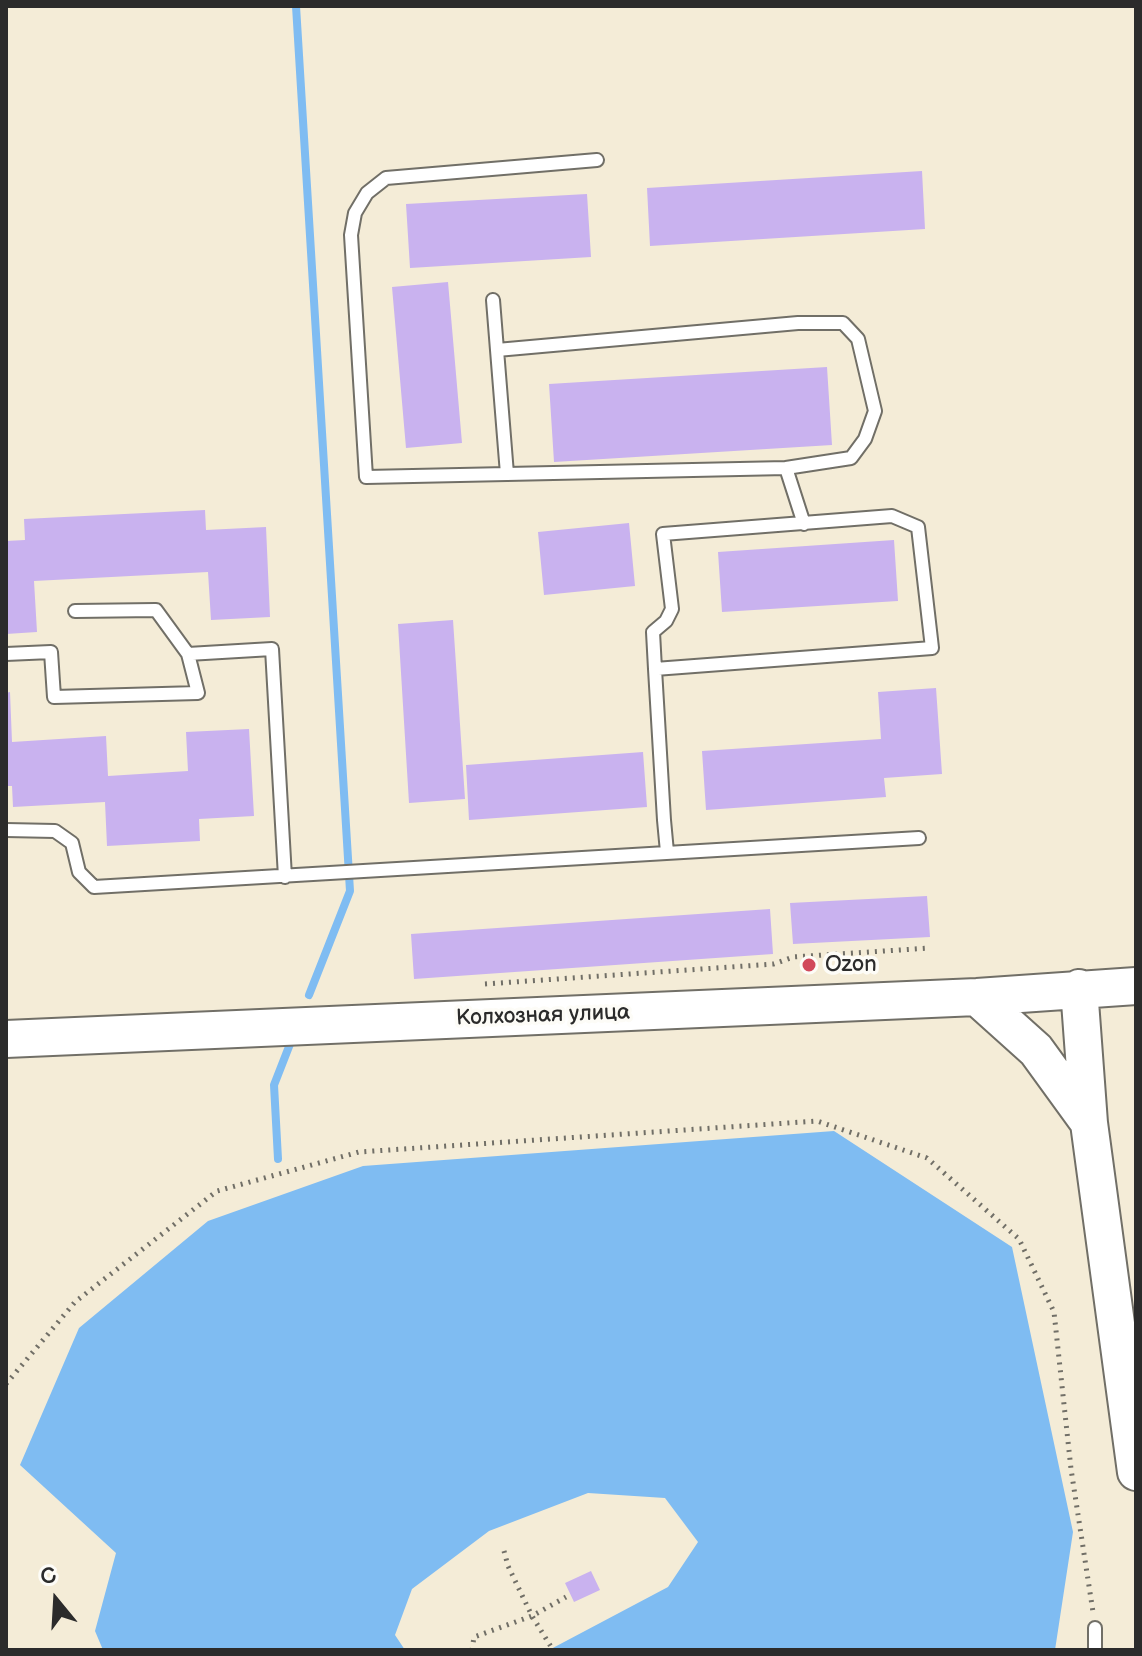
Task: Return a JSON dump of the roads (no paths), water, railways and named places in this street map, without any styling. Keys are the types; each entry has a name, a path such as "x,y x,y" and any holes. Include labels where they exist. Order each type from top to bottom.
{"street":[{"name":"Колхозная улица","path":"6,1039 977,997 1136,986"},
{"path":"1079,988 1089,1123 1136,1472"},
{"path":"977,997 1036,1050 1089,1123"}],"lane":[{"path":"497,350 798,323 843,323 858,339 875,411 865,439 851,458 786,468 366,477 351,235 355,213 367,193 386,178 597,160"},
{"path":"493,300 507,474"},
{"path":"786,468 804,524"},
{"path":"655,669 932,648 918,527 892,516 663,534 672,609 666,621 653,632 655,669 667,852"},
{"path":"6,654 51,652 54,697 198,693 188,654 156,610 75,611"},
{"path":"188,654 272,649 285,877"},
{"path":"6,830 55,831 72,843 79,872 94,887 919,838"},
{"path":"1095,1628 1095,1650"}],"water":[{"path":"834,1131 1012,1247 1073,1532 1055,1650 549,1650 668,1587 698,1542 665,1498 588,1493 489,1531 412,1589 395,1635 405,1650 103,1650 95,1631 116,1553 20,1465 79,1328 208,1221 363,1166"}],"waterway":[{"path":"296,6 350,891 309,995"},
{"path":"278,1159 274,1085 290,1044"}],"place":[{"name":"Ozon","path":"809,965"}]}
